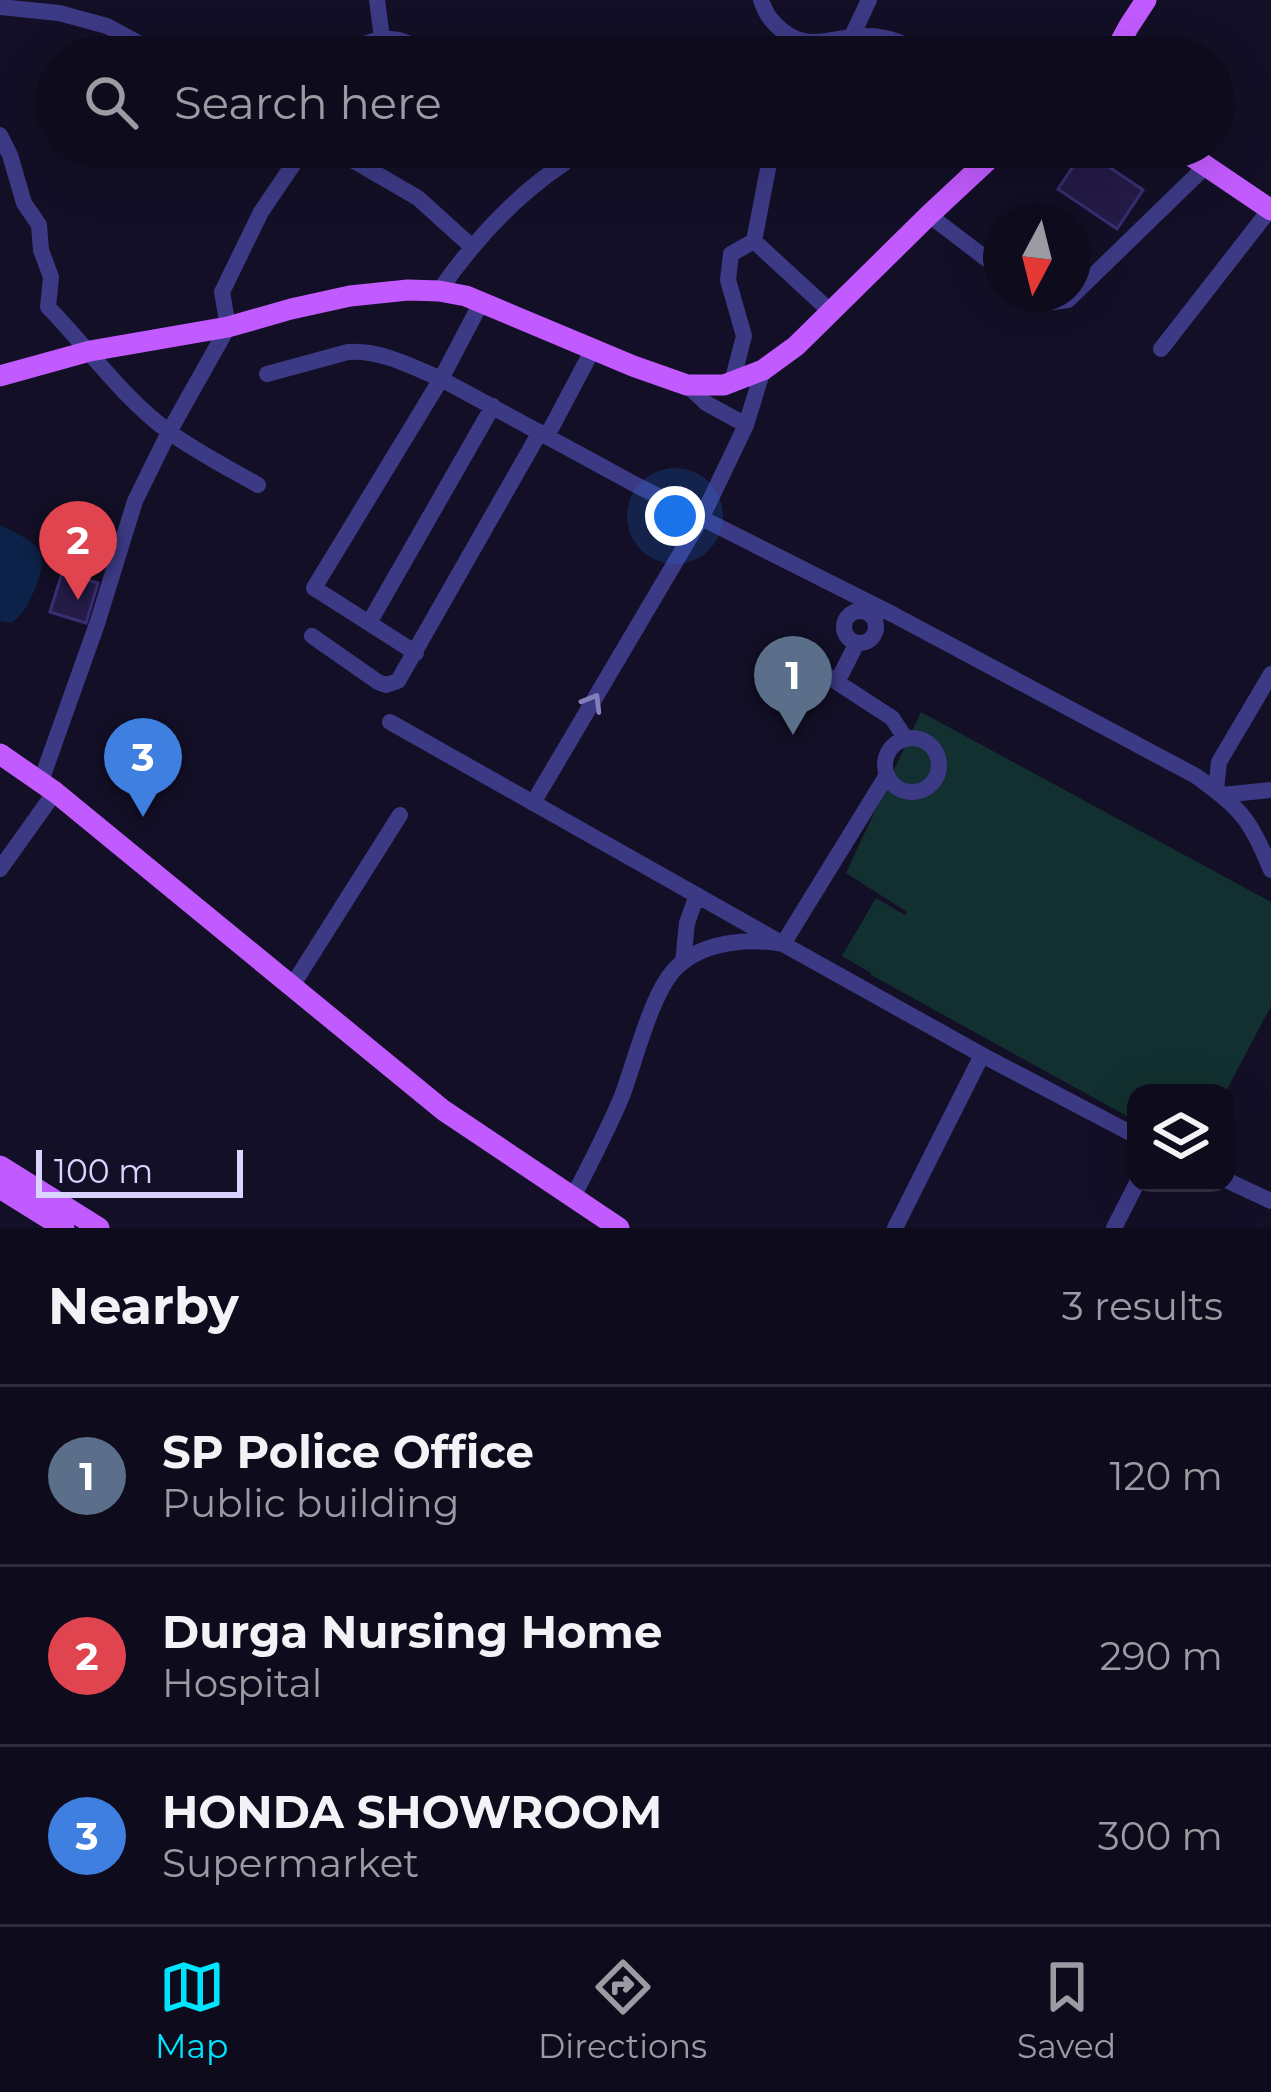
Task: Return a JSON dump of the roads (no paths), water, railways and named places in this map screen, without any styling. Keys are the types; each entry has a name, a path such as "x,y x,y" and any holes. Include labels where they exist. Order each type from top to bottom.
{"main road":[{"path":"1124,36 1147,0"},
{"path":"0,376 350,296 439,290 482,301 687,385 724,385 763,370 796,346 980,168"},
{"path":"1209,168 1271,209"},
{"path":"0,754 48,787 443,1110 619,1228"},
{"path":"0,1166 99,1228"},
{"path":"0,1188 64,1228"}],"street":[{"path":"377,0 382,36"},
{"path":"761,0 766,14 788,36"},
{"path":"852,36 868,0"},
{"path":"0,7 59,13 125,36"},
{"path":"0,135 24,203 39,225 41,250 51,277 48,307 110,378 169,432 258,485"},
{"path":"0,868 48,787 136,501 228,327 222,292 260,212 290,168"},
{"path":"366,168 418,198 471,246"},
{"path":"439,290 471,246 560,168"},
{"path":"754,241 768,168"},
{"path":"1091,278 1204,168"},
{"path":"1161,350 1271,209"},
{"path":"929,215 983,257"},
{"path":"754,241 831,312"},
{"path":"732,382 744,336 728,280 730,254 754,241"},
{"path":"416,652 314,588 441,379 482,301"},
{"path":"312,636 386,686 398,682 592,349"},
{"path":"267,374 362,351 441,379 1181,768 1232,802 1254,828 1271,870"},
{"path":"533,802 702,517 746,424 763,370"},
{"path":"687,385 706,404 746,424"},
{"path":"369,623 494,406"},
{"path":"847,591 851,614 844,627 857,644 868,642 877,629 910,624"},
{"path":"851,614 871,615 877,629"},
{"path":"857,644 833,679 892,718 906,739"},
{"path":"1219,793 1220,762 1271,674"},
{"path":"390,722 982,1055 1127,1131"},
{"path":"906,739 924,740 939,762 935,778 923,790 898,788 887,776 890,749 906,739"},
{"path":"784,944 887,776"},
{"path":"1219,793 1271,790"},
{"path":"292,986 400,815"},
{"path":"683,962 686,923 697,895"},
{"path":"573,1197 620,1101 664,982 696,953 757,940 784,944"},
{"path":"896,1228 982,1055"},
{"path":"1235,1184 1271,1201"},
{"path":"1114,1228 1133,1192"}],"water":[{"path":"0,525 32,543 41,556 34,591 11,623 0,621"}],"place":[{"name":"Durga Nursing Home","path":"78,600"},
{"name":"SP Police Office","path":"793,735"},
{"name":"HONDA SHOWROOM","path":"143,817"}]}
